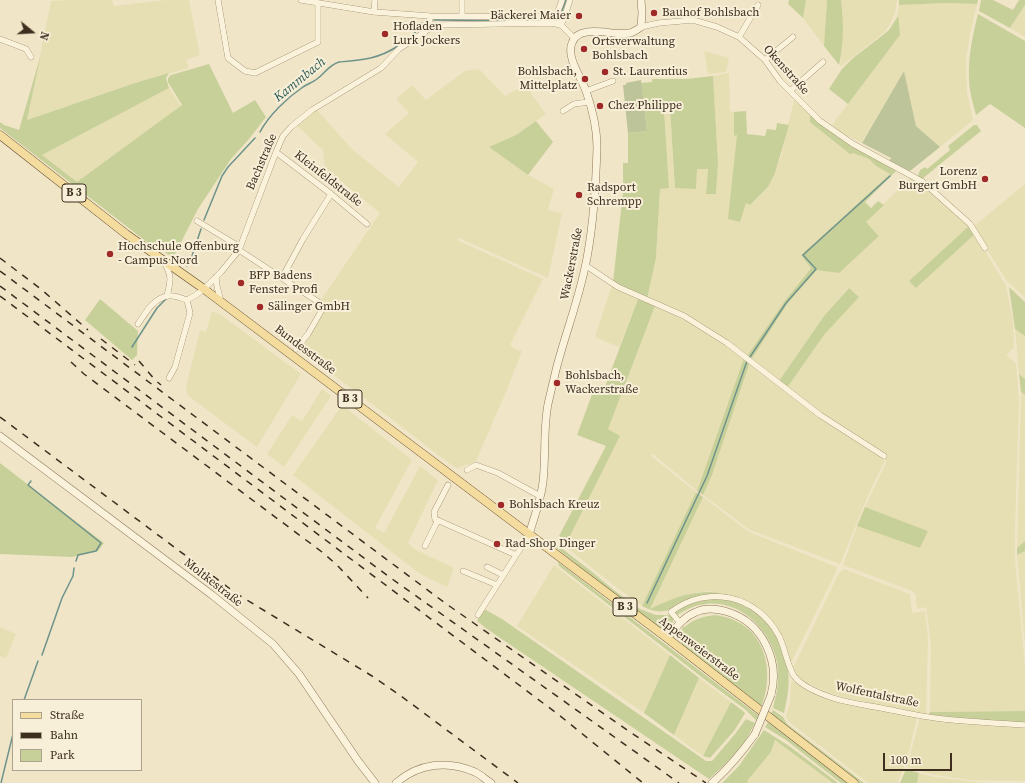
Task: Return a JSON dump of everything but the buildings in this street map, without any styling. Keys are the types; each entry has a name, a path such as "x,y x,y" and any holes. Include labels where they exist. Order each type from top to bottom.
{"main road":[{"name":"Bundesstraße","path":"0,135 126,234 204,289 529,534"},
{"name":"Appenweierstraße","path":"529,534 854,783"}],"street":[{"path":"218,0 228,58 245,71 255,73 318,42 318,3"},
{"path":"301,0 374,12 430,16 554,17"},
{"path":"374,12 375,0"},
{"path":"462,0 462,16"},
{"path":"554,17 562,0"},
{"path":"559,24 563,21 570,0"},
{"path":"641,0 641,27"},
{"path":"739,37 758,5"},
{"path":"429,29 430,16"},
{"path":"554,17 559,24 574,38"},
{"name":"Okenstraße","path":"574,38 582,33 596,31 630,33 641,27 658,23 693,20 717,27 739,37 765,60 780,81 820,121 853,144 923,182 970,224 985,248"},
{"name":"Bachstraße","path":"187,300 204,289 240,249 276,152 284,136 290,127 312,110 381,68 400,49 437,25 559,24"},
{"path":"765,60 793,37"},
{"name":"Wackerstraße","path":"478,616 529,534 535,516 543,483 547,412 557,365 572,317 588,253 594,197 597,146 595,124 589,102 573,63 570,50 571,43 574,38"},
{"path":"0,39 26,49 31,57"},
{"path":"790,91 823,62"},
{"path":"586,92 613,81"},
{"path":"563,111 574,104 589,102"},
{"name":"Kleinfeldstraße","path":"276,152 367,224"},
{"path":"282,278 303,239 331,194"},
{"path":"197,220 323,305 323,308 308,334 296,349"},
{"path":"162,260 170,273 171,280 167,296"},
{"path":"585,265 618,287 684,316 727,343 820,415 884,456"},
{"path":"216,276 221,302"},
{"path":"138,324 152,304 167,296 187,300 190,313 175,367 169,378"},
{"name":"Moltkestraße","path":"0,436 212,595 273,644 299,674 358,762 375,783"},
{"path":"467,470 476,466 488,469 540,496"},
{"path":"448,485 434,512 435,519 516,555"},
{"path":"425,546 438,520"},
{"path":"487,567 503,575"},
{"path":"463,571 497,585"},
{"name":"Wolfentalstraße","path":"680,623 671,612 683,604 705,597 715,596 732,599 750,606 760,612 770,623 780,638 794,677 808,687 834,698 942,719 1025,725"},
{"path":"666,638 689,615 697,611 709,609 721,610 744,618 753,625 767,646 772,662 774,676 770,695 755,734 740,755 712,783"},
{"path":"396,783 408,774 435,765 454,765 476,773 491,783"}],"shaded area":[{"path":"112,0 114,6 166,0 189,0 200,55 186,60 189,68 132,84 27,120 51,1"},
{"path":"806,0 827,0 824,46 803,18"},
{"path":"841,0 897,0 895,13 885,32 840,67 843,31"},
{"path":"946,3 977,4 966,61 967,92 973,120 940,147 916,126 904,72 861,143 849,136 848,138 832,125 900,35 897,16 899,5"},
{"path":"1025,5 1025,37 1010,28"},
{"path":"704,51 729,58 726,72 708,74"},
{"path":"479,69 505,96 525,85 546,114 516,135 490,147 528,175 554,189 548,210 562,213 548,278 459,238 457,240 543,279 510,345 515,349 522,351 475,463 459,468 454,467 300,349 300,346 327,305 321,300 380,213 325,168 323,150 296,125 317,110 353,150 399,187 418,162 385,134 409,113 396,99 412,85 426,100 465,71"},
{"path":"729,73 730,111 734,112 734,136 737,135 746,203 750,205 768,187 775,173 781,156 794,100 853,153 869,159 876,166 890,174 801,255 811,267 784,302 747,356 717,334 647,299 656,258 660,189 669,188 664,110 670,109 675,188 697,169 708,169 706,194 716,194 718,163 713,76"},
{"path":"169,88 181,106 77,183 42,155"},
{"path":"910,178 920,182 969,226 916,288 975,234 1006,286 1013,320 1014,348 1006,355 1016,363 1019,401 1015,560 1025,666 1025,711 930,712 931,644 926,607 918,609 916,605 916,595 912,591 843,565 857,526 920,548 928,531 865,507 886,463 885,456 846,431 787,388 824,335 858,297 848,288 824,316 779,381 751,360 788,303 817,270 879,235 865,222"},
{"path":"1025,184 1025,298 1007,281 973,227"},
{"path":"612,285 638,299 619,347 595,337"},
{"path":"655,306 697,326 744,358 697,491 653,454 651,456 696,492 642,606 565,546 620,436 607,430"},
{"path":"212,311 221,315 301,374 257,447 187,395 186,386 200,330 206,332"},
{"path":"1015,329 1025,336 1025,379 1019,374"},
{"path":"750,362 883,457 884,462 870,491 840,564 750,530 703,495 712,475"},
{"path":"322,389 331,396 284,467 267,454 292,415 302,421"},
{"path":"1021,392 1025,395 1025,541 1017,548"},
{"path":"342,405 412,460 375,528 384,533 420,466 438,480 408,543 414,549 454,568 447,587 420,574 293,475"},
{"path":"703,497 749,532 837,567 836,572 792,661 790,661 781,636 718,595 718,593 708,591 692,593 665,602 649,610"},
{"path":"1025,551 1025,646 1017,555"},
{"path":"554,565 670,655 644,713 517,626"},
{"path":"844,569 910,594 912,613 925,611 928,638 926,714 831,694 804,682 796,674 793,668 839,573"},
{"path":"0,627 16,634 6,658 0,656"},
{"path":"699,678 731,702 703,756 674,735"},
{"path":"793,681 826,697 917,718 908,755 898,783 868,783 788,721 786,716 790,703 791,683"},
{"path":"920,718 1025,728 1025,781 970,780 935,775 907,767"},
{"path":"775,740 833,783 749,783 746,781 771,752"},
{"path":"919,773 934,777 986,783 917,783"}],"green space":[{"path":"789,0 806,0 803,18 788,4"},
{"path":"827,0 841,0 843,32 839,65 824,46"},
{"path":"899,0 978,0 977,4 946,3 899,5"},
{"path":"981,0 993,0 1013,10 1019,0 1025,0 1025,5 1010,28 979,11"},
{"path":"978,14 1025,41 1025,128 990,104 976,115 971,97 969,62"},
{"path":"898,16 900,35 848,104 829,89 842,69 853,58 889,30"},
{"path":"41,54 27,120 169,73 166,78 169,88 42,155 77,182 182,105 168,82 168,78 171,75 209,64 233,113 255,100 266,117 231,159 198,209 173,258 162,250 148,243 0,128 0,122 4,125 19,130"},
{"path":"904,71 916,126 940,147 910,171 889,161 891,158 862,143"},
{"path":"713,76 718,163 716,194 706,194 708,169 697,169 696,189 675,188 670,109 664,110 669,188 660,189 656,258 647,299 613,282 623,192 623,163 628,163 628,133 647,131 641,83 652,82 652,79 686,79"},
{"path":"641,80 647,131 628,133 623,85"},
{"path":"746,111 747,134 765,136 767,129 776,130 777,123 789,125 775,173 768,187 750,205 746,203 740,222 728,219 737,135 734,136 734,112"},
{"path":"810,115 850,145 896,171 865,202 871,208 878,201 884,205 866,222 879,236 839,273 817,270 788,303 751,360 747,356 784,302 811,268 801,255 890,174 876,166 869,159 853,153 850,154 810,122"},
{"path":"536,121 553,142 528,175 489,147 516,135"},
{"path":"974,125 977,125 981,131 922,179 918,176 920,170 925,167 927,169 950,150 948,146"},
{"path":"969,226 975,234 916,288 909,281"},
{"path":"1009,287 1025,302 1025,336 1015,329"},
{"path":"849,288 859,297 824,335 787,388 779,381 824,316"},
{"path":"100,299 138,331 137,355 132,360 85,320"},
{"path":"638,299 655,306 608,429 620,436 568,540 559,536 606,446 577,435 594,389 603,392"},
{"path":"744,358 750,362 712,475 703,495 697,491"},
{"path":"1019,374 1025,379 1025,395 1021,392"},
{"path":"0,463 104,543 98,551 72,557 0,554"},
{"path":"696,492 703,497 650,609 674,598 701,592 719,593 718,595 665,611 655,611 642,606"},
{"path":"865,507 928,531 920,548 857,526"},
{"path":"1025,541 1025,551 1017,555 1017,548"},
{"path":"556,544 640,609 656,615 669,615 673,618 673,622 666,628 659,628 586,574 574,562 556,548"},
{"path":"558,562 759,716 757,721 746,710 559,566"},
{"path":"716,598 739,603 752,609 766,621 781,644 789,676 784,713 773,708 778,680 777,662 767,637 759,626 738,610 726,605 713,603 699,605 677,615 675,613 682,607"},
{"path":"484,609 502,619 706,761 712,761 746,719 755,723 741,747 709,779 487,629 477,621"},
{"path":"714,615 731,619 744,626 755,636 762,648 766,662 767,677 766,692 761,708 750,697 683,646 679,638 683,626 685,627 698,619"},
{"path":"670,655 699,678 674,735 644,713"},
{"path":"731,702 745,713 744,715 734,731 710,758 703,756"},
{"path":"773,710 783,717 787,724 864,783 858,783 770,716"},
{"path":"1025,711 1025,724 928,715 930,712"},
{"path":"768,722 847,783 841,783 786,740 765,727"},
{"path":"764,730 789,746 838,783 833,783 775,740 771,752 747,781 749,783 722,783 739,766"},
{"path":"906,769 919,773 917,783 900,783"}],"waterway":[{"name":"Kammbach","path":"553,21 559,19 566,0"},
{"name":"Kammbach","path":"434,20 534,21"},
{"name":"Kammbach","path":"410,39 422,23"},
{"name":"Kammbach","path":"260,132 273,113 291,96 317,79 332,65 339,62 363,59 384,54 398,46"},
{"name":"Kammbach","path":"204,220 222,176 228,167 255,138"},
{"path":"750,357 786,303 816,269 803,255 890,176"},
{"name":"Kammbach","path":"187,266 201,229"},
{"name":"Kammbach","path":"132,347 157,308 166,299"},
{"path":"647,603 707,476 747,361"},
{"path":"31,481 28,485 101,543 96,551 78,555 76,561"},
{"path":"42,655 62,598 73,576 74,568"},
{"path":"24,699 38,661"},
{"path":"1,783 12,738"}],"railway":[{"path":"0,258 42,290 88,330"},
{"path":"0,271 445,603 706,783"},
{"path":"0,286 388,576 679,783"},
{"path":"0,296 559,715 643,783"},
{"path":"101,339 135,365"},
{"path":"139,361 161,385"},
{"path":"71,362 84,374 322,552 337,565 368,598"},
{"path":"0,417 237,594 372,676 518,783"}],"place":[{"name":"Bauhof Bohlsbach","path":"654,13"},
{"name":"Bäckerei Maier","path":"579,16"},
{"name":"Hofladen Lurk Jockers","path":"385,34"},
{"name":"Ortsverwaltung Bohlsbach","path":"584,49"},
{"name":"St. Laurentius","path":"605,72"},
{"name":"Bohlsbach, Mittelplatz","path":"585,79"},
{"name":"Chez Philippe","path":"600,106"},
{"name":"Lorenz Burgert GmbH","path":"985,179"},
{"name":"Radsport Schrempp","path":"579,195"},
{"name":"Hochschule Offenburg - Campus Nord","path":"110,254"},
{"name":"BFP Badens Fenster Profi","path":"241,283"},
{"name":"Sälinger GmbH","path":"260,307"},
{"name":"Bohlsbach, Wackerstraße","path":"557,383"},
{"name":"Bohlsbach Kreuz","path":"501,505"},
{"name":"Rad-Shop Dinger","path":"497,544"}]}
